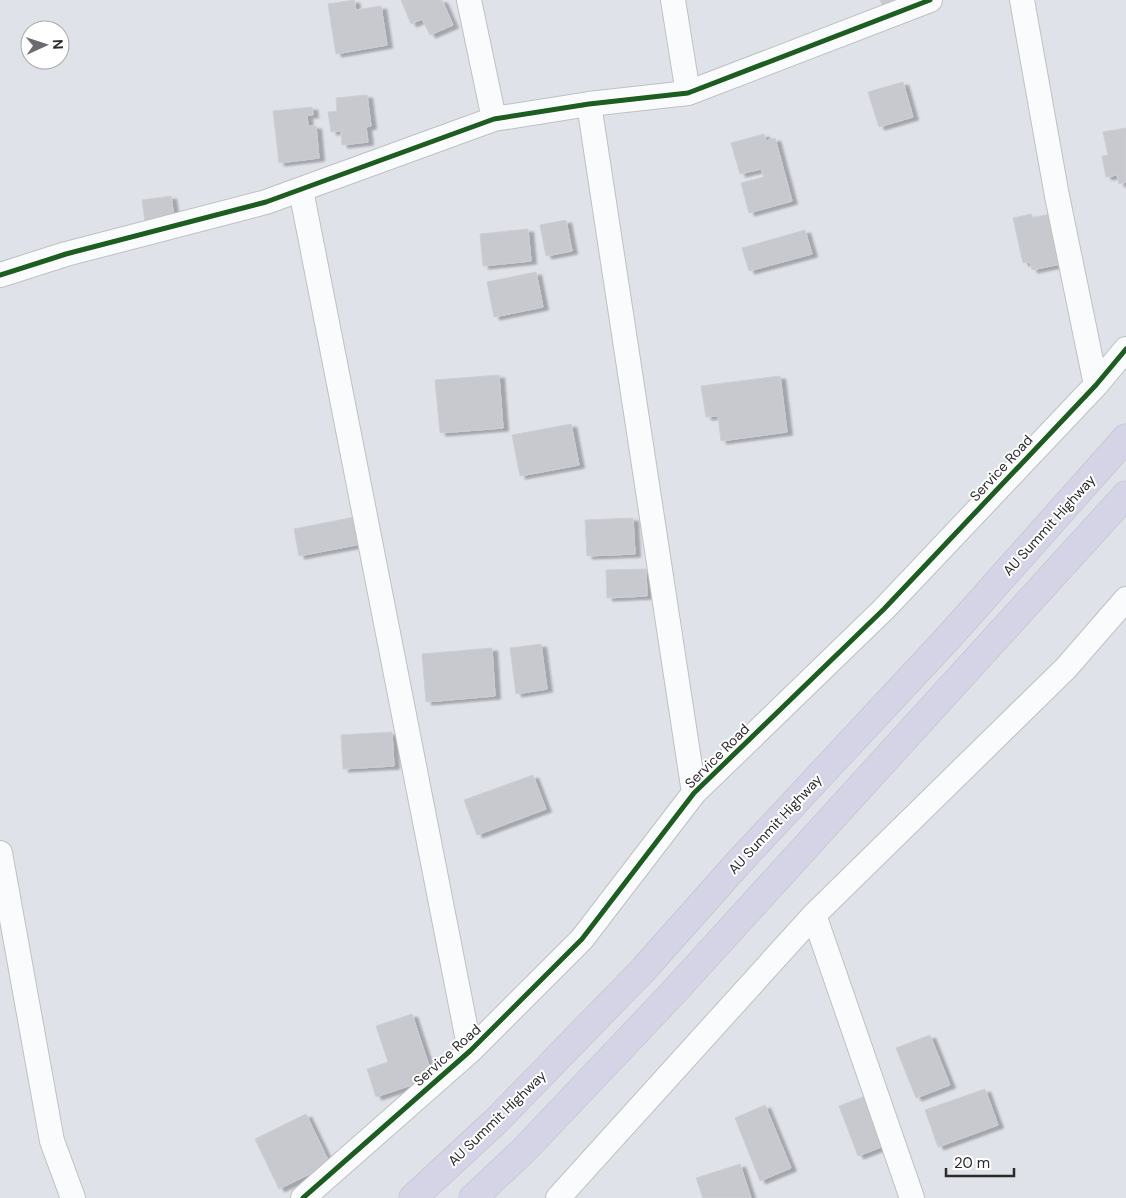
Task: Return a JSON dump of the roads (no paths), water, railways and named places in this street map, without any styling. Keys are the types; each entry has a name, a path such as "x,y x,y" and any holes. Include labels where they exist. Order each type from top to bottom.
{"main road":[{"name":"AU Summit Highway","path":"413,1198 496,1121 643,970 740,861 948,638 1126,438"},
{"path":"473,1198 524,1150 722,940 1126,495"}],"street":[{"path":"469,0 494,120"},
{"path":"673,0 688,93"},
{"path":"0,275 66,254 266,202 494,120 589,104 688,93 930,0"},
{"path":"1022,0 1057,196 1096,385"},
{"path":"589,104 694,793"},
{"path":"302,190 470,1051"},
{"name":"Service Road","path":"303,1198 470,1051 582,939 694,793 884,609 1096,385 1126,349"},
{"path":"558,1198 814,915 1066,668 1126,599"},
{"path":"0,853 52,1140 73,1198"},
{"path":"814,915 912,1198"}]}
